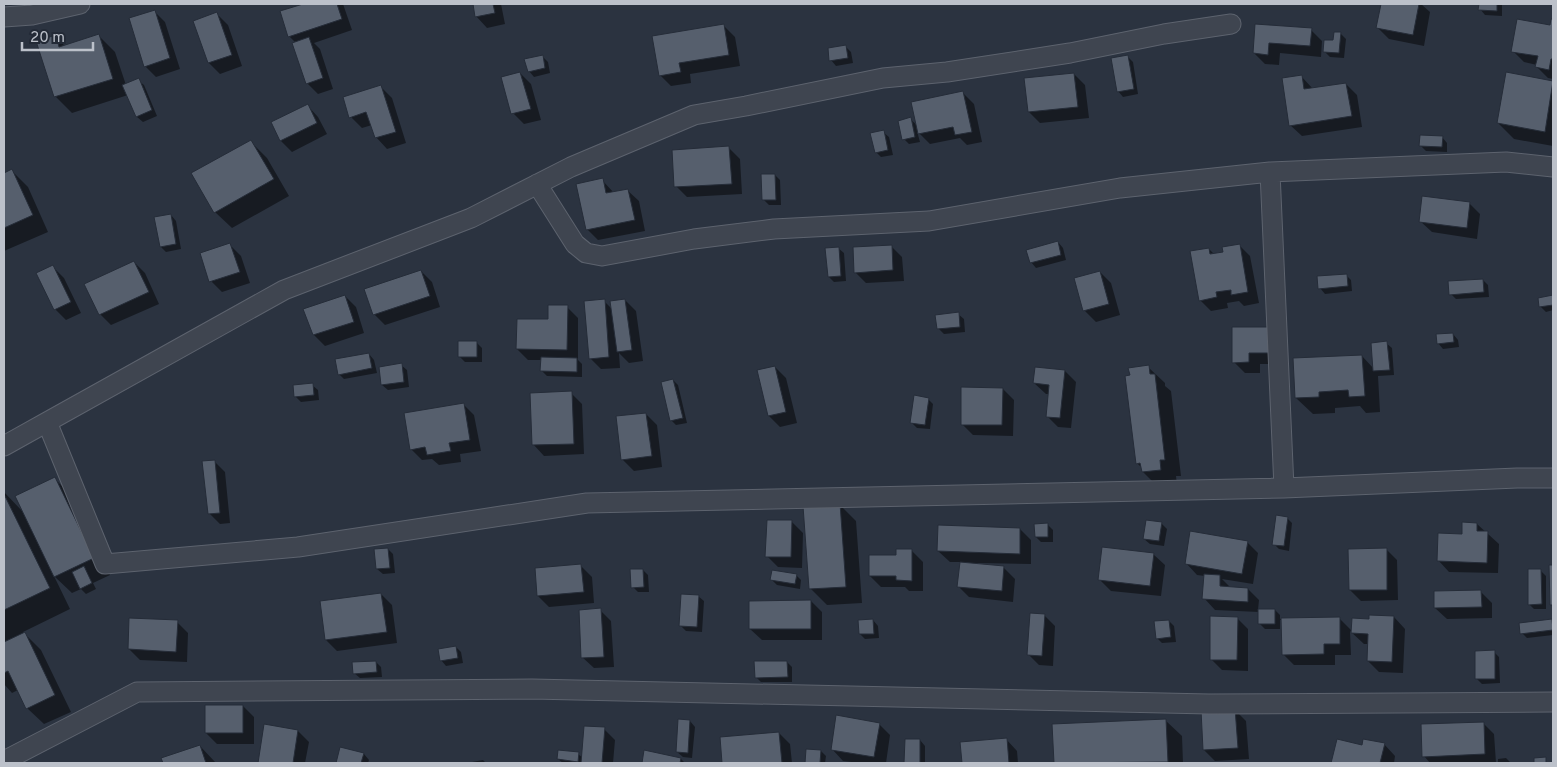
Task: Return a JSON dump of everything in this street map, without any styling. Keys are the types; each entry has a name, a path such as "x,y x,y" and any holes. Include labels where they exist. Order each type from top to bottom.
{"street":[{"path":"4,17 32,15 80,4"},
{"path":"4,446 284,290 471,218 571,167 694,115 883,78 947,72 1231,24"},
{"path":"537,184 575,244 586,253 602,256 694,239 774,229 929,221 1120,188 1270,172 1506,162 1553,167"},
{"path":"1270,172 1284,488"},
{"path":"47,422 105,564 298,546 586,503 1284,488 1553,478"},
{"path":"4,761 137,692 532,689 1209,704 1553,702"}],"building":[{"path":"303,4 337,4 342,19 288,37 280,11"},
{"path":"473,4 493,4 495,13 475,17"},
{"path":"1381,4 1419,4 1413,35 1376,28"},
{"path":"1479,4 1497,4 1497,11 1478,10"},
{"path":"155,10 170,58 144,67 129,18"},
{"path":"217,12 232,55 208,63 193,21"},
{"path":"1517,19 1550,25 1551,19 1553,19 1553,59 1551,59 1549,70 1535,67 1538,56 1511,52"},
{"path":"724,24 729,55 679,63 681,72 659,76 652,36"},
{"path":"1255,24 1312,28 1310,46 1269,43 1268,55 1253,53"},
{"path":"1334,32 1341,32 1339,53 1323,52 1324,40 1333,40"},
{"path":"99,34 113,79 54,97 36,41 56,35 59,47"},
{"path":"309,37 323,78 306,84 292,43"},
{"path":"846,45 848,58 829,61 828,48"},
{"path":"543,55 545,68 528,72 524,59"},
{"path":"1128,55 1134,89 1117,92 1111,58"},
{"path":"520,72 531,109 511,114 501,77"},
{"path":"1506,72 1553,81 1545,132 1497,123"},
{"path":"1074,73 1078,107 1028,112 1024,78"},
{"path":"1302,75 1304,89 1346,83 1352,116 1289,126 1282,78"},
{"path":"139,78 152,110 136,117 122,85"},
{"path":"381,85 396,132 375,138 366,112 349,118 343,97"},
{"path":"963,91 972,132 955,135 953,127 918,134 911,102"},
{"path":"308,104 317,123 280,141 271,122"},
{"path":"911,117 915,137 902,140 898,121"},
{"path":"884,130 888,150 875,153 870,133"},
{"path":"1420,135 1443,136 1442,147 1419,146"},
{"path":"251,140 274,179 214,213 191,173"},
{"path":"729,146 732,184 674,187 672,150"},
{"path":"12,169 33,215 4,228 4,173"},
{"path":"761,174 775,174 776,200 762,200"},
{"path":"603,178 606,193 628,189 635,220 586,230 576,184"},
{"path":"1422,196 1470,202 1467,228 1419,222"},
{"path":"171,214 176,244 160,247 154,217"},
{"path":"1058,241 1061,255 1030,263 1026,250"},
{"path":"230,243 240,272 209,282 200,253"},
{"path":"1240,244 1248,292 1231,295 1231,290 1216,292 1217,297 1199,301 1190,251 1209,248 1210,254 1223,252 1222,247"},
{"path":"892,245 893,270 854,273 853,247"},
{"path":"839,247 841,276 828,277 825,248"},
{"path":"134,261 149,292 99,315 84,284"},
{"path":"53,265 71,302 54,310 36,273"},
{"path":"421,270 430,296 373,315 364,289"},
{"path":"1100,271 1109,304 1083,311 1074,278"},
{"path":"1347,274 1348,286 1318,289 1317,276"},
{"path":"1483,279 1484,292 1449,295 1448,281"},
{"path":"345,295 354,322 313,335 303,309"},
{"path":"1553,295 1553,305 1539,307 1538,298"},
{"path":"605,299 609,357 589,359 584,301"},
{"path":"625,299 632,350 617,352 610,301"},
{"path":"548,305 568,305 567,350 516,349 517,319 548,319"},
{"path":"959,312 960,327 937,329 935,315"},
{"path":"1232,327 1270,327 1271,353 1249,353 1249,362 1232,363"},
{"path":"1453,333 1454,342 1437,344 1436,334"},
{"path":"458,341 477,341 477,357 458,357"},
{"path":"1387,341 1390,370 1373,371 1371,343"},
{"path":"369,353 372,368 338,375 335,359"},
{"path":"1362,355 1365,396 1349,397 1348,390 1319,392 1319,397 1295,398 1293,358"},
{"path":"541,357 577,358 577,372 540,371"},
{"path":"402,363 404,382 381,385 379,367"},
{"path":"1149,365 1150,374 1155,374 1165,460 1160,460 1161,470 1142,472 1140,463 1136,464 1125,376 1130,375 1128,368"},
{"path":"775,366 786,412 768,416 757,370"},
{"path":"1035,367 1065,370 1060,418 1046,417 1049,385 1033,383"},
{"path":"673,379 683,418 670,421 661,382"},
{"path":"313,383 314,395 294,397 293,385"},
{"path":"961,387 1003,388 1002,425 961,425"},
{"path":"572,391 574,444 532,445 530,393"},
{"path":"914,395 929,398 925,425 910,423"},
{"path":"464,403 470,440 449,443 451,451 427,455 425,447 410,450 404,413"},
{"path":"646,413 652,456 621,460 616,416"},
{"path":"215,460 220,513 208,514 202,461"},
{"path":"55,477 94,558 54,577 15,496"},
{"path":"4,494 50,588 4,610"},
{"path":"840,503 846,587 809,589 803,506"},
{"path":"1276,515 1288,517 1284,546 1272,545"},
{"path":"767,520 792,520 791,557 765,557"},
{"path":"1146,520 1162,522 1159,541 1143,539"},
{"path":"1462,522 1477,523 1477,531 1488,531 1487,563 1437,561 1438,533 1462,534"},
{"path":"1048,523 1048,537 1035,537 1034,524"},
{"path":"938,525 1020,528 1020,554 937,551"},
{"path":"1190,531 1248,541 1242,574 1185,564"},
{"path":"1102,547 1154,553 1150,586 1098,580"},
{"path":"388,548 390,568 376,569 374,549"},
{"path":"1387,548 1387,590 1349,590 1348,549"},
{"path":"896,549 912,549 912,581 896,580 896,576 869,576 869,555 896,555"},
{"path":"960,562 1004,566 1002,591 957,587"},
{"path":"581,564 584,592 537,596 535,568"},
{"path":"1549,565 1553,565 1553,605 1550,605"},
{"path":"84,566 92,583 80,589 72,572"},
{"path":"630,569 643,569 644,587 631,588"},
{"path":"1528,569 1541,569 1542,604 1528,605"},
{"path":"772,570 797,574 795,584 770,580"},
{"path":"1204,574 1220,575 1220,586 1248,588 1248,602 1202,599"},
{"path":"1481,590 1482,607 1434,608 1434,591"},
{"path":"381,593 387,632 325,640 320,601"},
{"path":"681,594 699,595 697,627 679,626"},
{"path":"811,600 811,629 749,629 749,601"},
{"path":"601,608 604,657 581,658 579,610"},
{"path":"1258,609 1275,609 1275,624 1258,624"},
{"path":"1030,613 1045,614 1042,656 1027,655"},
{"path":"1369,615 1394,616 1392,662 1367,661 1368,634 1351,633 1352,618 1369,619"},
{"path":"1210,616 1238,617 1237,660 1210,660"},
{"path":"1340,617 1340,644 1324,644 1324,654 1282,655 1281,618"},
{"path":"129,618 178,620 176,652 128,649"},
{"path":"873,619 874,634 859,634 858,620"},
{"path":"1552,619 1553,630 1520,634 1519,623"},
{"path":"1169,620 1171,637 1156,639 1154,621"},
{"path":"25,632 55,695 26,709 8,671 4,673 4,642"},
{"path":"456,646 458,658 440,661 438,649"},
{"path":"1495,650 1495,679 1475,679 1475,651"},
{"path":"376,661 377,672 353,674 352,662"},
{"path":"754,661 787,661 788,677 755,678"},
{"path":"205,705 243,705 243,733 205,733"},
{"path":"1235,708 1238,748 1203,750 1201,710"},
{"path":"836,715 880,723 874,757 831,750"},
{"path":"678,719 690,720 688,753 676,752"},
{"path":"1166,719 1168,762 1054,763 1052,724"},
{"path":"1484,722 1485,754 1422,757 1421,724"},
{"path":"264,724 298,730 293,763 258,763"},
{"path":"584,726 605,727 602,763 581,763"},
{"path":"779,732 782,763 722,763 720,737"},
{"path":"1007,738 1009,763 962,763 960,742"},
{"path":"905,739 920,739 920,763 904,763"},
{"path":"1337,739 1362,745 1363,739 1385,743 1380,763 1331,763"},
{"path":"200,745 206,763 163,763 161,758"},
{"path":"340,747 364,753 361,763 336,763"},
{"path":"806,749 821,750 820,763 805,763"},
{"path":"558,750 579,752 578,762 557,759"},
{"path":"644,750 681,758 680,763 642,763"},
{"path":"1546,757 1546,763 1534,763 1534,758"}]}
